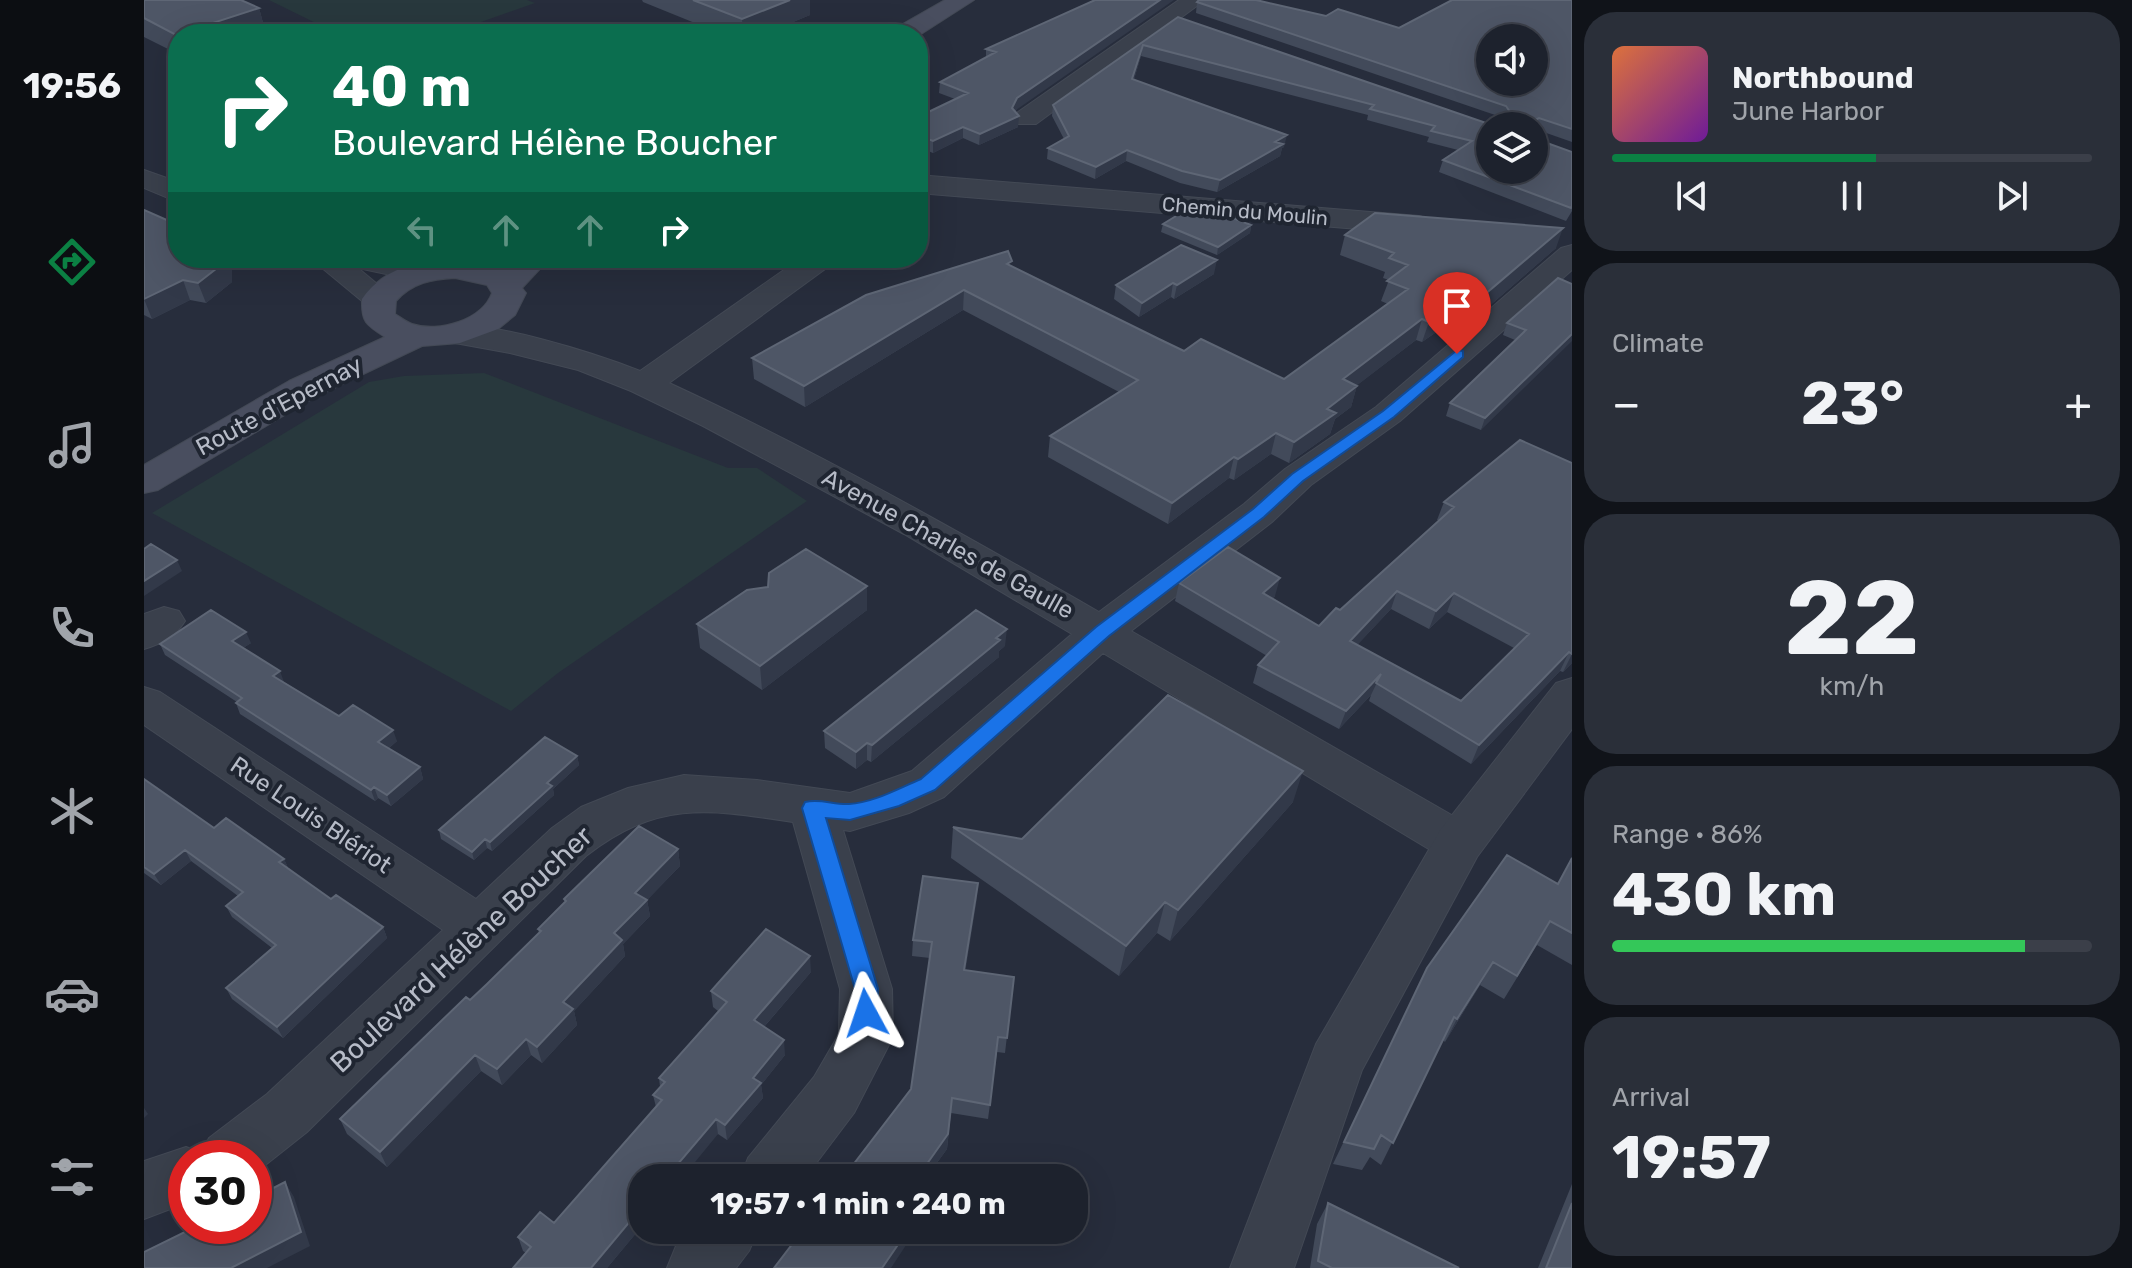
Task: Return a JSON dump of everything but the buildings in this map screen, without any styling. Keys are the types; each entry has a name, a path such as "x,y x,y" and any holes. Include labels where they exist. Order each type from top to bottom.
{"main road":[{"path":"920,24 962,0"},
{"path":"419,272 494,279 515,268"},
{"name":"Route d'Epernay","path":"144,465 323,361 379,309 400,280 419,272"},
{"path":"379,309 399,332 416,336 456,334 491,321 494,279"},
{"name":"Route d'Epernay","path":"144,481 302,389 416,336"}],"street":[{"path":"1027,118 1194,0"},
{"path":"1172,15 1201,25"},
{"path":"144,178 168,189"},
{"name":"Chemin du Moulin","path":"928,186 1445,227"},
{"name":"Boulevard Hélène Boucher","path":"252,1140 287,1113 569,842 598,820 628,806 684,793 712,793 850,812 892,800 928,784 1102,631 1258,513 1298,477 1388,414 1567,242"},
{"path":"336,268 379,309"},
{"path":"401,268 419,272"},
{"path":"643,384 683,359 807,268"},
{"name":"Avenue Charles de Gaulle","path":"494,279 590,363"},
{"name":"Avenue Charles de Gaulle","path":"456,334 511,343 590,363 643,384 864,494 1459,843"},
{"path":"1262,1268 1336,1062 1459,843 1572,695"},
{"name":"Rue Louis Blériot","path":"144,703 479,928"},
{"path":"780,1164 834,1095 866,1037 866,989 813,808"},
{"path":"144,1190 168,1181"},
{"path":"698,1268 717,1244"}],"shaded area":[{"path":"269,0 527,0 535,3 475,24 318,24"},
{"path":"484,373 728,468 757,468 807,501 558,673 511,711 152,513 369,382 404,376"}],"route":[{"path":"866,1013 866,989 850,927 813,808 850,812 892,800 928,784 1102,631 1258,513 1298,477 1341,450 1388,414 1457,354"}]}
